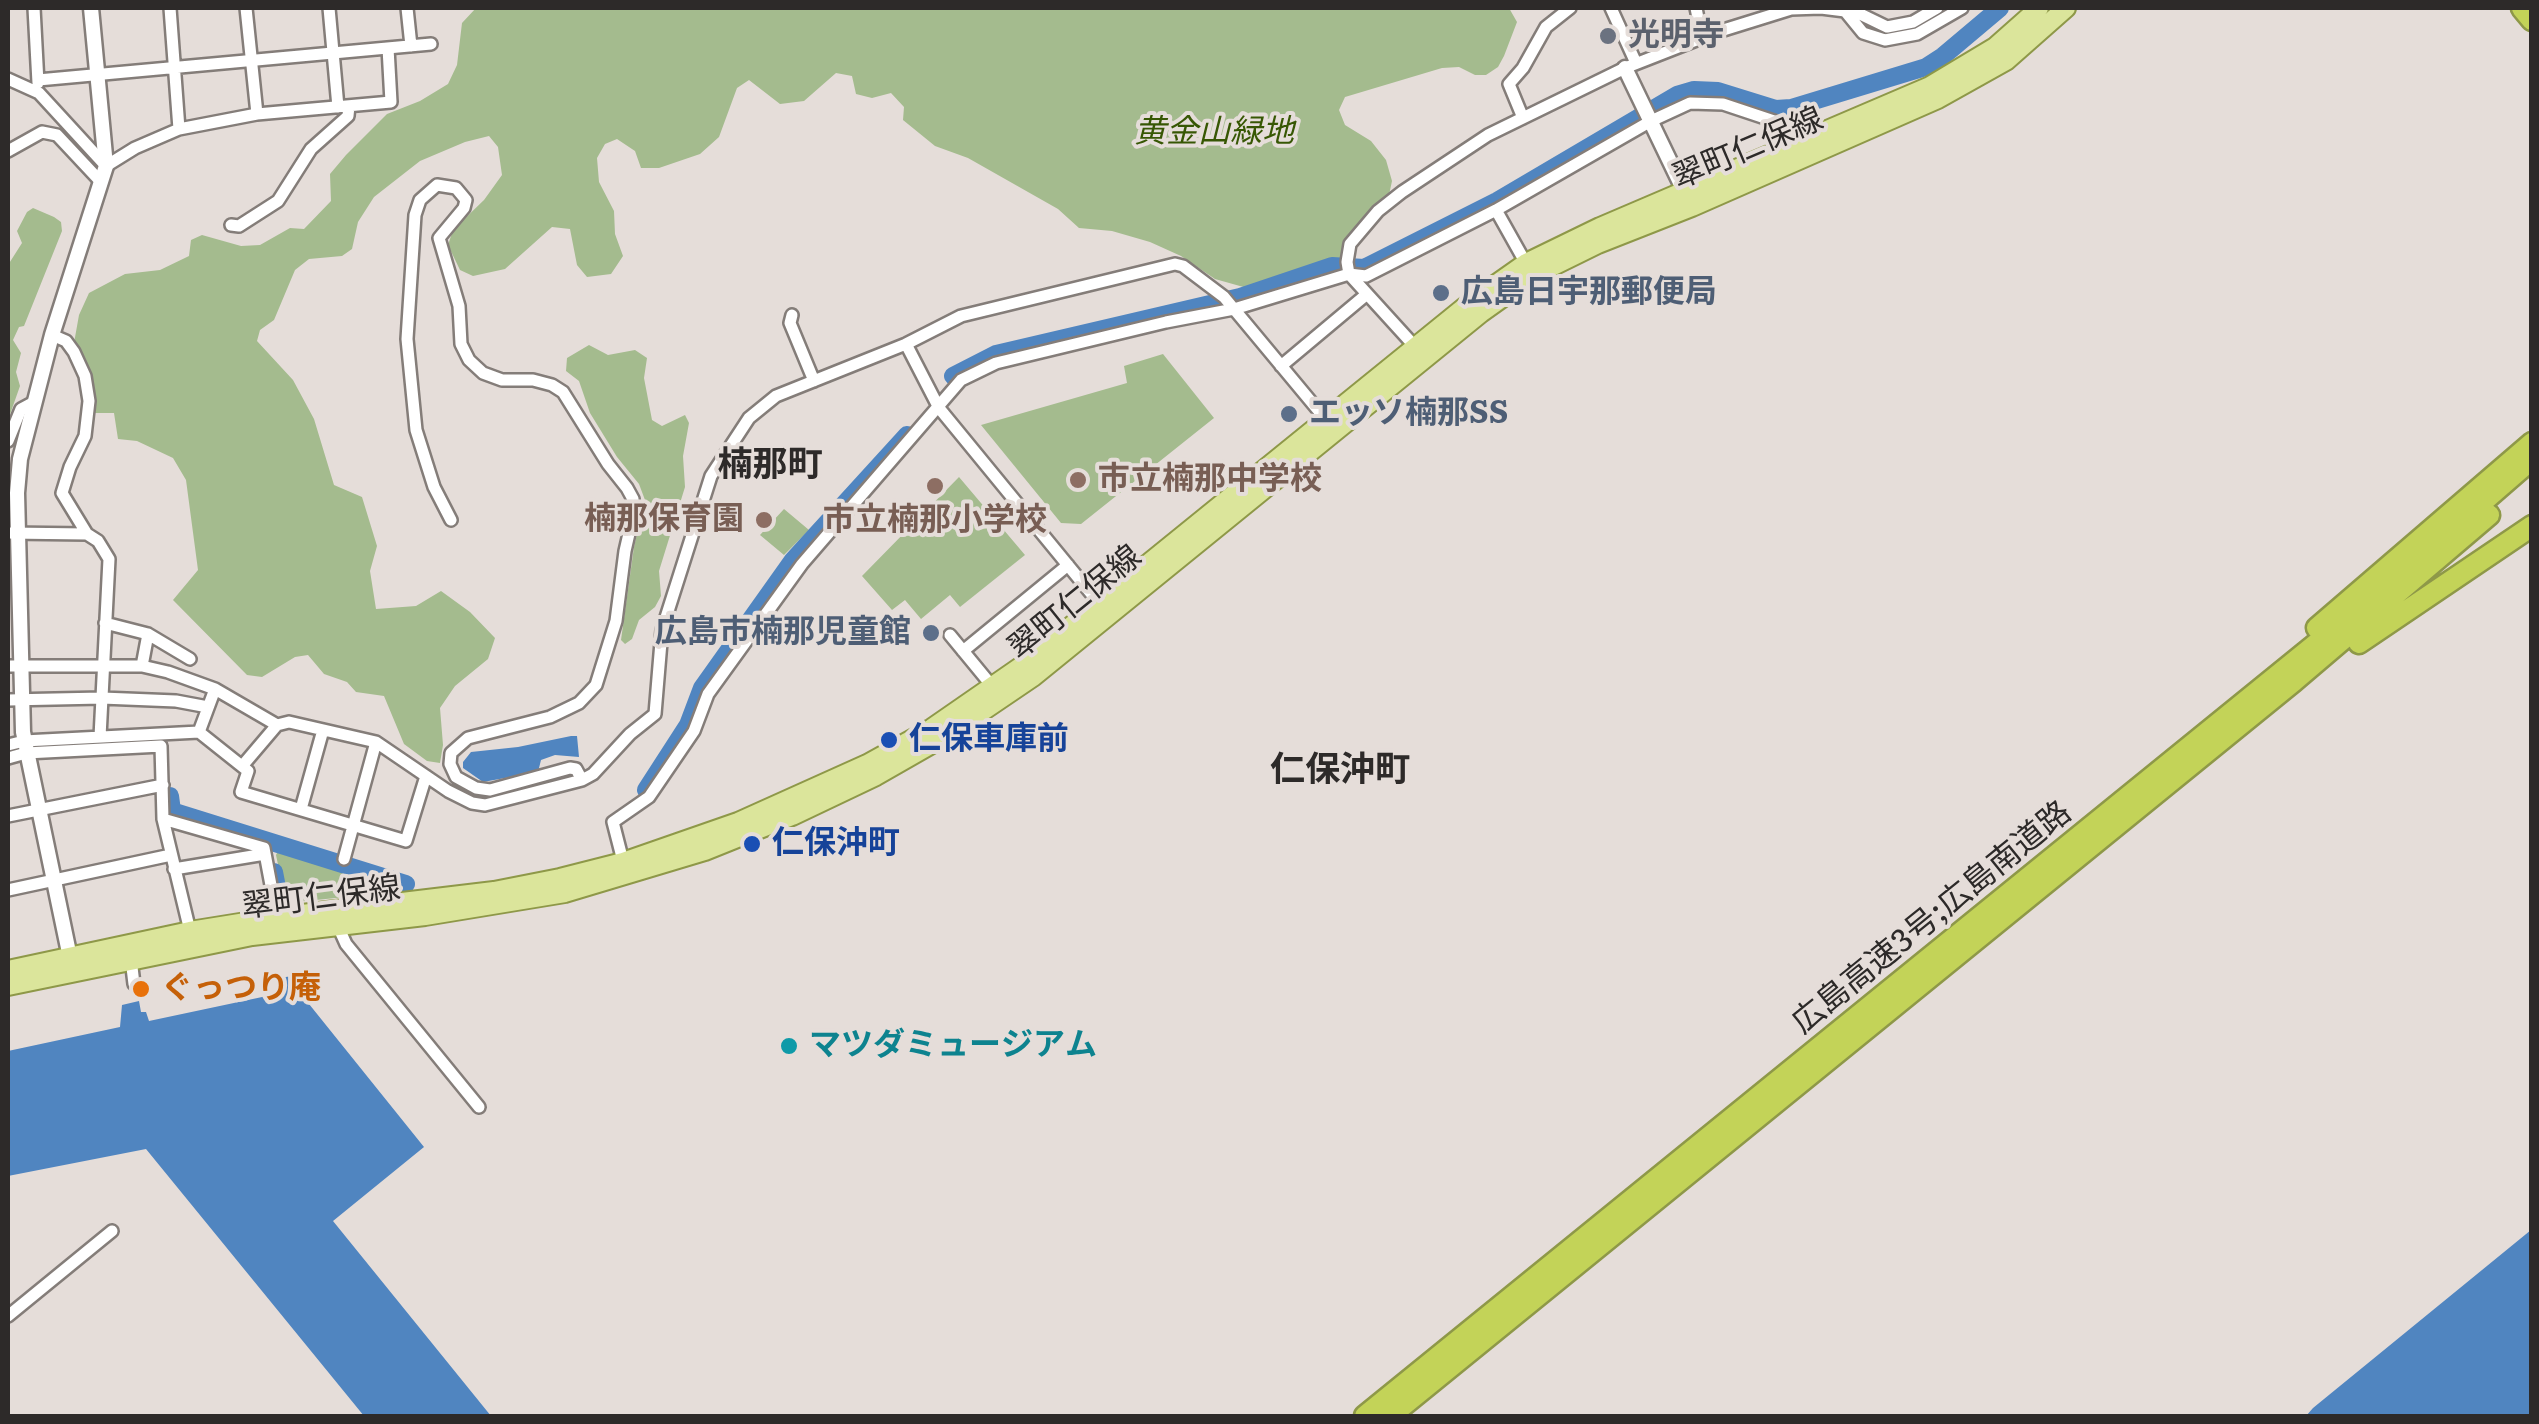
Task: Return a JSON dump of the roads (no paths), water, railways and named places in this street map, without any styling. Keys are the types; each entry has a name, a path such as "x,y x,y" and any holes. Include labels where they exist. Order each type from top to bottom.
{"highway":[{"path":"2410,545 2532,429"},
{"path":"2207,732 2340,606 2532,443"},
{"name":"広島高速3号;広島南道路","path":"1364,1416 2364,605 2532,459"},
{"name":"広島高速3号;広島南道路","path":"1390,1416 2362,625 2532,477"},
{"path":"2114,828 2352,648 2532,526"}],"main road":[{"name":"翠町仁保線","path":"1689,200 1793,146 1953,74 1995,48 2039,8"},
{"name":"翠町仁保線","path":"801,803 932,728 1104,609 1420,353 1472,301 1600,227 1689,200 1963,86 2024,47 2066,8"},
{"name":"翠町仁保線","path":"8,986 190,931 276,916 337,917 406,910 626,869 738,822 876,776 946,736 1033,677 1104,609"},
{"name":"翠町仁保線","path":"8,970 131,960 337,917"}],"street":[{"path":"34,8 38,86 106,166"},
{"path":"72,964 14,700 12,496 52,336 106,166 91,8"},
{"path":"170,8 179,129"},
{"path":"246,8 257,114"},
{"path":"231,225 240,226 278,201 311,148 348,116 334,53 330,8"},
{"path":"407,8 411,46"},
{"path":"1524,118 1509,84 1523,68 1546,27 1570,8"},
{"path":"1611,8 1648,116 1689,200"},
{"path":"1696,8 1702,38"},
{"path":"1420,353 1348,270 1350,244 1378,210 1488,135 1631,65 1759,13 1791,8 1839,10 1856,12 1888,27 1913,22 1937,8"},
{"path":"1839,10 1863,33 1886,40 1917,34 1962,8"},
{"path":"8,79 38,86 98,74 431,44"},
{"path":"106,166 179,129 257,114 391,102 388,48"},
{"path":"626,869 614,822 649,798 694,731 708,694 802,564 961,380 996,363 1348,270 1366,276 1496,210 1648,116 1690,103 1723,104 1786,125 1793,146"},
{"path":"8,150 42,132 57,136 101,182"},
{"path":"451,520 434,487 416,430 407,338 414,216 420,200 436,185 456,188 466,200 464,208 439,238 459,306 461,344 469,360 483,373 502,380 552,385 563,392 627,488 634,512 616,621 596,685 579,703 550,718 468,738 451,753 450,764 456,777 476,788 490,790 570,768 582,780"},
{"path":"1496,210 1530,270"},
{"path":"244,765 277,725 290,722 376,742 472,803 485,805 593,774 630,734 655,714 662,630 711,476 749,418 776,396 906,344 960,316 1175,264 1183,266 1230,303 1332,426"},
{"path":"1281,366 1367,294"},
{"path":"792,315 790,323 814,381"},
{"path":"52,336 66,341 74,352 87,389 85,436 62,489 87,534 98,541 108,559 100,738"},
{"path":"906,344 939,408 1104,609"},
{"path":"8,441 21,409 34,402"},
{"path":"12,533 87,534"},
{"path":"963,650 1068,564"},
{"path":"105,623 148,634 190,659"},
{"path":"142,666 148,634"},
{"path":"950,635 992,686"},
{"path":"14,666 142,666 214,689 277,725"},
{"path":"198,732 214,689"},
{"path":"14,700 102,698 176,701 208,707"},
{"path":"301,809 323,730"},
{"path":"8,758 25,747 198,732 244,765 248,771 242,792 406,841 426,776"},
{"path":"344,859 376,742"},
{"path":"8,745 161,746 163,819 190,931"},
{"path":"8,816 163,785"},
{"path":"163,819 264,848 276,916"},
{"path":"174,869 265,854"},
{"path":"8,890 171,855"},
{"path":"337,917 346,944 479,1107"},
{"path":"131,960 134,984"},
{"path":"8,1316 112,1231"}],"water":[{"path":"577,736 579,757 555,755 541,760 538,772 483,782 463,768 471,752"},
{"path":"301,975 305,999 424,1147 333,1221 491,1416 364,1416 146,1149 8,1176 8,1051 120,1027 122,1005 139,1001 141,1012 146,1012 149,1021 281,993 278,978"},
{"path":"2531,1230 2531,1416 2306,1416 2313,1408"}],"waterway":[{"path":"953,376 996,354 1240,297 1332,266 1364,268 1497,201 1677,95 1694,90 1718,91 1776,109 1791,108 1926,67 2000,8"},
{"path":"646,790 688,725 702,688 793,560 907,435"},
{"path":"170,796 172,811 406,884"},
{"path":"274,872 280,903"}],"place":[{"name":"光明寺","path":"1608,36"},
{"name":"広島日宇那郵便局","path":"1441,293"},
{"name":"エッソ楠那SS","path":"1289,414"},
{"name":"市立楠那中学校","path":"1078,480"},
{"name":"市立楠那小学校","path":"935,486"},
{"name":"楠那保育園","path":"764,520"},
{"name":"広島市楠那児童館","path":"931,633"},
{"name":"仁保車庫前","path":"889,740"},
{"name":"仁保沖町","path":"752,844"},
{"name":"ぐっつり庵","path":"141,989"},
{"name":"マツダミュージアム","path":"789,1046"}],"district":[{"name":"楠那町","path":"770,466"},
{"name":"仁保沖町","path":"1340,771"}],"park label":[{"name":"黄金山緑地","path":"1214,133"}]}
